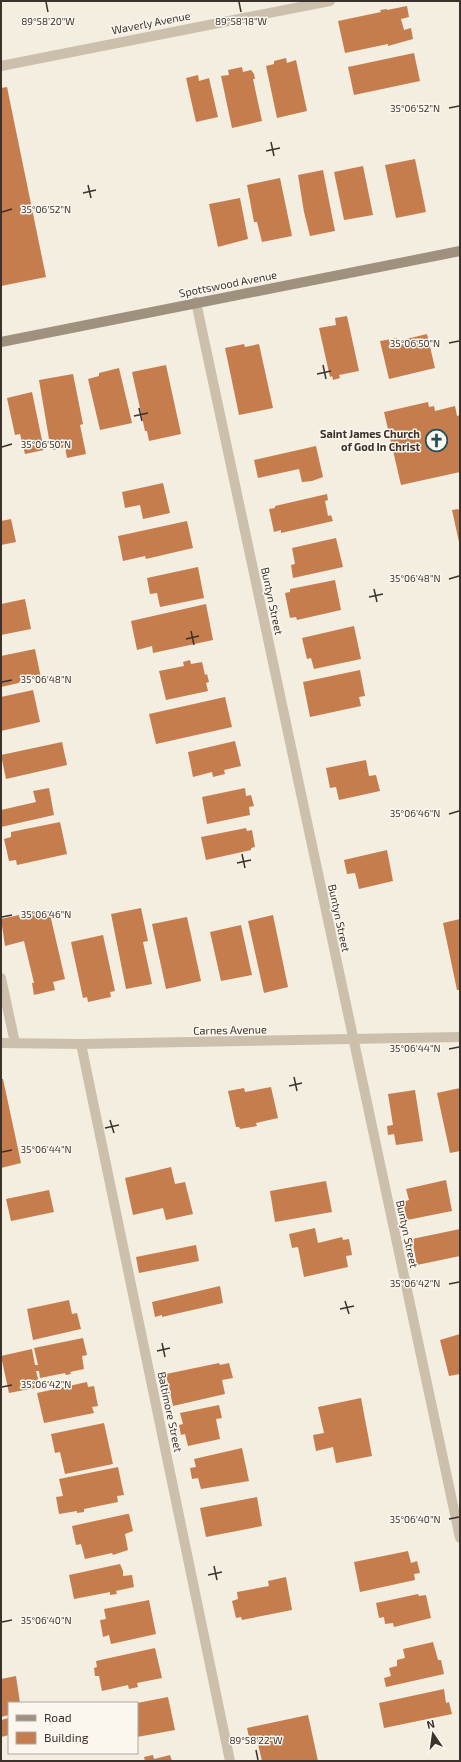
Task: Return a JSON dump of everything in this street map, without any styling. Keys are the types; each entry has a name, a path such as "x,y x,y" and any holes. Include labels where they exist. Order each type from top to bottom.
{"street":[{"name":"Waverly Avenue","path":"1,66 330,1"},
{"name":"Spottswood Avenue","path":"1,342 196,302 460,251"},
{"name":"Buntyn Street","path":"196,302 460,1538"},
{"path":"1,978 15,1043"},
{"name":"Carnes Avenue","path":"1,1043 81,1044 460,1037"},
{"name":"Baltimore Street","path":"81,1044 230,1761"}],"building":[{"path":"407,6 409,17 401,19 404,30 411,28 413,39 388,46 388,44 345,53 338,21 381,12 380,10"},
{"path":"414,53 420,81 354,95 348,67"},
{"path":"286,58 287,63 296,60 307,111 277,118 266,66 274,64 274,61"},
{"path":"242,67 243,72 251,70 254,74 255,79 253,79 262,121 232,128 221,76 229,75 228,70"},
{"path":"198,75 199,81 209,78 218,117 196,122 186,78"},
{"path":"7,87 46,277 1,286 1,88"},
{"path":"415,159 426,212 396,218 385,165"},
{"path":"363,166 373,215 344,220 334,172"},
{"path":"323,170 335,231 310,236 304,212 298,175"},
{"path":"280,178 292,236 262,242 257,222 254,222 247,185"},
{"path":"240,198 248,239 218,247 209,204"},
{"path":"347,316 359,371 339,375 340,378 333,380 332,376 330,377 319,328 336,325 335,318"},
{"path":"427,334 435,368 389,379 380,341 398,338 398,341"},
{"path":"244,344 245,347 259,344 273,408 239,415 225,348"},
{"path":"166,365 181,434 149,441 147,431 145,431 132,372"},
{"path":"119,368 132,423 100,430 88,379 99,376 99,373"},
{"path":"73,374 83,424 80,425 86,454 67,458 65,447 53,450 51,439 49,439 39,380"},
{"path":"32,392 44,450 25,454 20,434 15,435 7,398"},
{"path":"428,402 429,407 434,406 435,411 455,406 457,416 460,415 460,472 401,485 384,412"},
{"path":"316,446 323,477 312,481 302,482 299,469 258,478 254,460"},
{"path":"163,483 170,513 143,519 140,505 125,508 122,492"},
{"path":"327,494 328,500 325,501 328,516 331,515 333,521 281,533 281,530 274,532 269,509 275,508 275,506"},
{"path":"458,509 460,512 459,542 452,510"},
{"path":"11,519 16,542 1,545 1,521"},
{"path":"187,521 193,548 146,559 145,556 123,561 118,536"},
{"path":"336,538 343,567 293,578 291,565 295,564 292,548"},
{"path":"198,567 204,598 160,607 157,593 150,594 147,578"},
{"path":"335,580 341,610 297,620 296,617 290,618 285,593 290,592 290,589"},
{"path":"25,599 31,629 1,635 1,604"},
{"path":"206,604 213,640 153,653 152,646 137,650 131,621"},
{"path":"354,626 361,659 314,669 311,658 307,659 302,638"},
{"path":"35,649 41,678 1,687 1,656"},
{"path":"190,660 191,664 202,662 205,675 207,674 209,682 206,683 208,691 166,700 159,671 184,666 183,662"},
{"path":"360,670 365,696 359,697 361,706 310,717 303,682"},
{"path":"33,690 40,722 1,731 1,697"},
{"path":"225,697 232,727 156,744 149,714"},
{"path":"235,741 241,766 224,770 225,774 213,777 212,772 193,777 188,752"},
{"path":"62,742 67,765 6,779 1,755"},
{"path":"366,760 369,776 376,775 380,791 339,800 336,787 330,788 326,768"},
{"path":"49,788 54,815 1,827 1,810 36,802 33,791"},
{"path":"245,788 246,796 251,795 254,806 249,807 250,815 207,824 202,797"},
{"path":"60,822 67,854 17,865 16,860 9,861 4,839 11,837 11,832"},
{"path":"246,828 247,831 252,830 255,847 251,848 251,850 206,860 201,837"},
{"path":"387,850 393,881 359,889 355,873 347,874 344,860"},
{"path":"141,908 148,941 143,942 152,984 126,989 111,914"},
{"path":"49,910 65,979 53,982 55,990 34,995 32,983 34,983 24,941 5,946 1,919 19,915 19,917"},
{"path":"273,915 288,987 264,993 248,921"},
{"path":"187,917 201,981 166,989 152,924"},
{"path":"460,919 460,990 457,990 443,923"},
{"path":"241,925 252,975 221,981 210,932"},
{"path":"103,935 115,991 110,992 111,997 88,1002 87,997 83,998 71,942"},
{"path":"1,1079 3,1079 21,1163 1,1168"},
{"path":"271,1087 278,1118 256,1123 257,1126 240,1129 239,1127 236,1127 228,1091 244,1088 245,1092"},
{"path":"460,1088 460,1151 450,1153 437,1093"},
{"path":"415,1090 423,1141 396,1145 394,1134 388,1135 387,1126 393,1125 388,1094"},
{"path":"171,1167 175,1184 185,1182 193,1214 166,1220 163,1208 133,1215 125,1178"},
{"path":"446,1180 452,1211 407,1220 403,1202 409,1200 406,1189"},
{"path":"326,1181 332,1212 275,1222 270,1191"},
{"path":"49,1190 54,1212 11,1221 6,1199"},
{"path":"315,1228 318,1243 342,1237 343,1240 349,1239 352,1255 346,1256 348,1267 304,1277 298,1247 292,1248 289,1234"},
{"path":"460,1229 460,1256 417,1265 412,1239"},
{"path":"196,1245 199,1261 139,1273 136,1257"},
{"path":"220,1286 223,1303 162,1317 162,1315 155,1317 152,1302"},
{"path":"69,1300 72,1314 77,1313 81,1329 33,1340 27,1309"},
{"path":"460,1334 460,1374 449,1376 440,1340"},
{"path":"83,1338 87,1355 82,1356 84,1369 70,1372 71,1374 66,1375 65,1373 40,1378 39,1371 36,1371 40,1387 9,1393 1,1356 32,1349 35,1365 38,1365 34,1348"},
{"path":"219,1363 220,1365 229,1363 233,1378 222,1380 225,1394 173,1406 166,1374"},
{"path":"87,1382 88,1387 94,1386 98,1406 92,1407 94,1413 44,1423 37,1393"},
{"path":"361,1398 372,1456 336,1463 333,1447 316,1451 313,1435 324,1433 318,1407"},
{"path":"219,1405 222,1418 216,1419 220,1439 188,1446 185,1434 181,1435 179,1425 183,1424 180,1413"},
{"path":"104,1423 113,1464 65,1474 60,1452 55,1453 51,1434"},
{"path":"242,1448 249,1481 201,1489 198,1478 192,1479 190,1468 196,1467 194,1459"},
{"path":"118,1467 124,1495 117,1496 118,1502 84,1509 84,1512 77,1513 77,1511 59,1514 56,1497 63,1496 59,1479"},
{"path":"257,1497 262,1526 206,1537 200,1508"},
{"path":"129,1514 133,1531 125,1534 128,1550 113,1555 112,1553 85,1559 81,1544 76,1545 72,1526"},
{"path":"408,1551 411,1563 417,1561 420,1573 414,1574 415,1580 360,1592 354,1562"},
{"path":"120,1564 123,1571 123,1576 132,1575 134,1587 116,1591 117,1594 110,1595 110,1592 74,1599 69,1575"},
{"path":"286,1577 292,1610 242,1620 241,1617 236,1618 232,1601 238,1599 237,1592 269,1586 268,1581"},
{"path":"418,1594 419,1596 426,1595 431,1618 394,1627 393,1623 385,1624 384,1617 379,1618 376,1603"},
{"path":"149,1600 156,1634 111,1644 109,1635 103,1637 100,1620 106,1619 104,1609"},
{"path":"433,1642 438,1660 441,1660 444,1674 386,1687 384,1678 391,1676 389,1668 397,1666 397,1660 405,1658 403,1649"},
{"path":"155,1648 162,1678 137,1683 138,1687 129,1689 128,1685 102,1691 99,1676 95,1676 94,1668 97,1667 96,1661"},
{"path":"16,1676 20,1702 8,1702 8,1715 1,1717 1,1679"},
{"path":"444,1689 446,1703 449,1702 452,1714 384,1728 379,1703"},
{"path":"168,1697 175,1730 138,1737 138,1703"},
{"path":"308,1715 318,1761 262,1761 257,1740 250,1742 247,1728"},
{"path":"8,1718 8,1735 1,1737 1,1720"},
{"path":"153,1755 154,1759 170,1755 172,1761 145,1761 144,1757"}],"place":[{"name":"Saint James Church of God In Christ","path":"436,440"}]}
